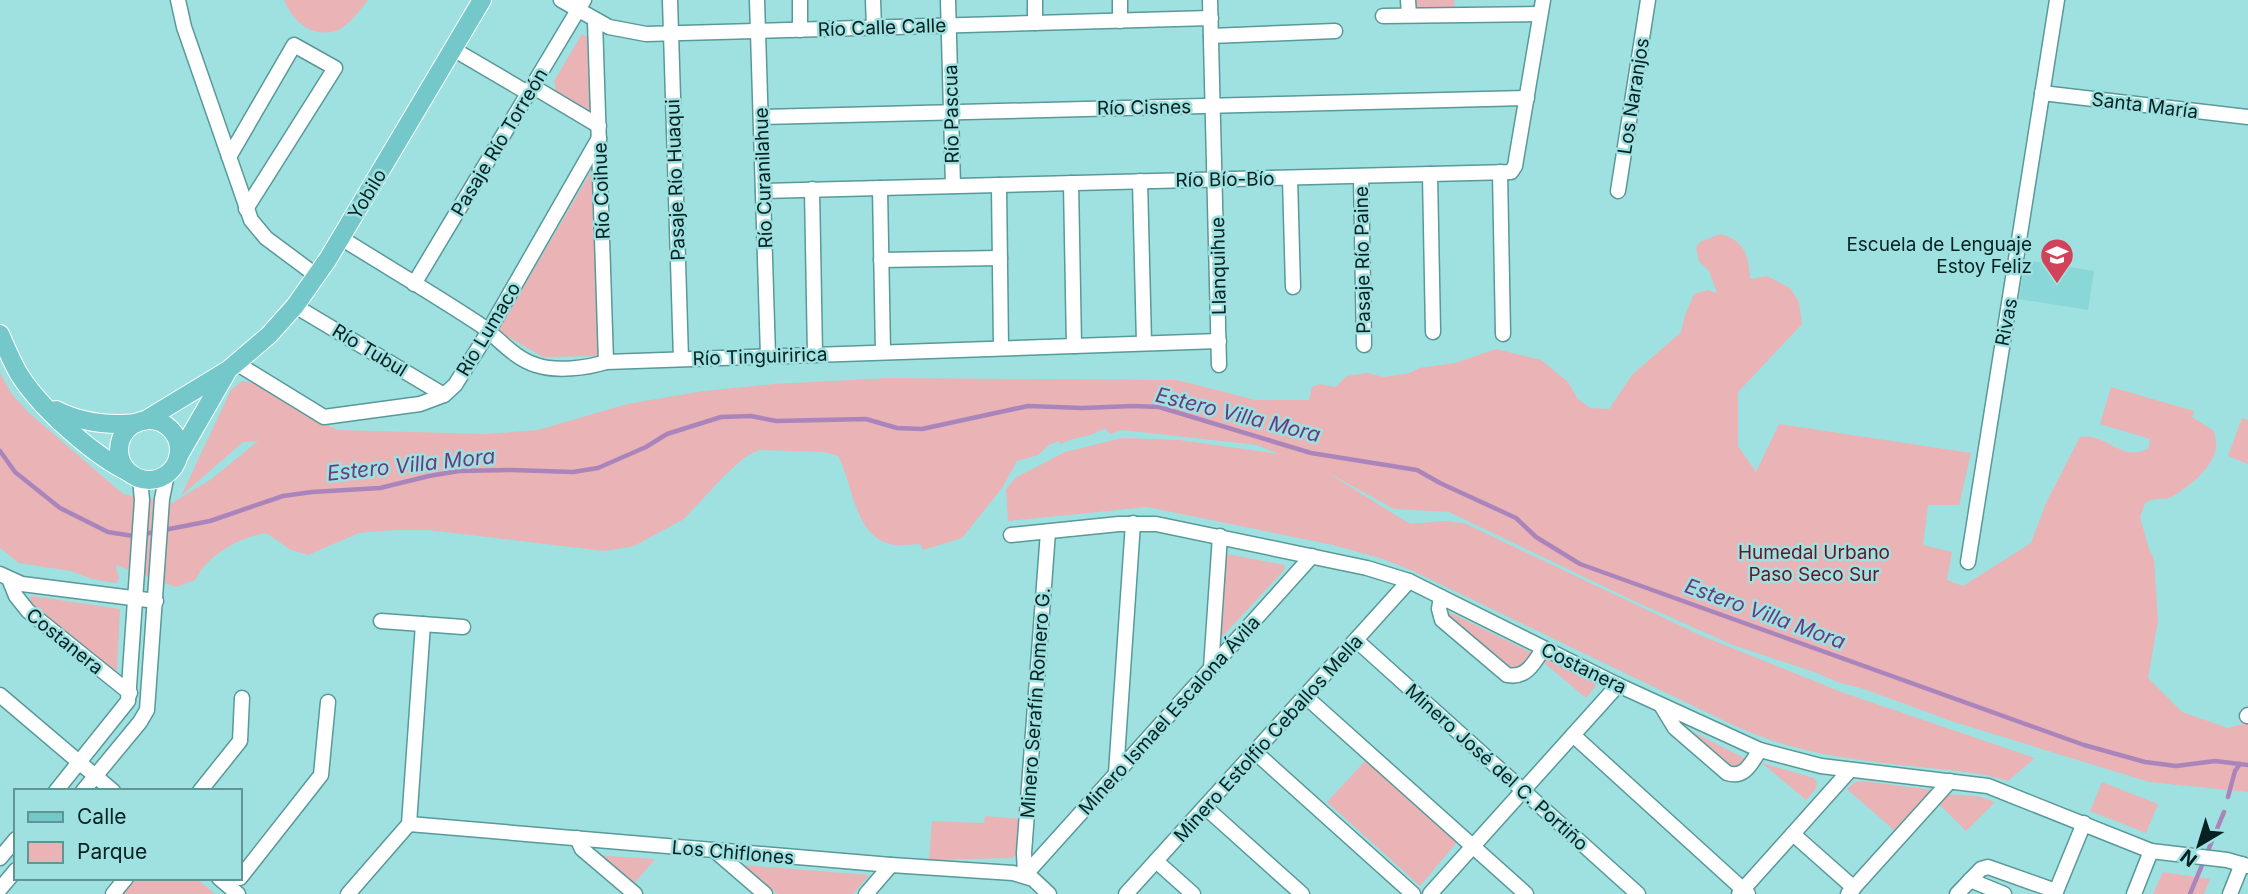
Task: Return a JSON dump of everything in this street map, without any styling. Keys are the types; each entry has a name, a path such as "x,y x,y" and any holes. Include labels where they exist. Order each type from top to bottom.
{"main road":[{"name":"Yobilo","path":"135,476 121,461 120,446 125,432 232,367 295,306 341,238 482,0"},
{"path":"0,334 19,374 94,451 135,476 155,480 167,474"},
{"name":"Yobilo","path":"167,474 232,367"},
{"path":"47,405 92,423 158,422 170,430 177,442 178,457"}],"street":[{"path":"178,0 184,27 246,209 266,238 317,276"},
{"name":"Río Calle Calle","path":"561,0 581,5 595,21 631,33 1211,18"},
{"name":"Pasaje Río Huaqui","path":"670,0 681,359"},
{"name":"Río Curanilahue","path":"757,0 768,356"},
{"path":"800,0 800,30"},
{"path":"873,0 874,27"},
{"name":"Río Pascua","path":"948,0 953,186"},
{"path":"1035,0 1035,23"},
{"path":"1120,0 1120,20"},
{"name":"Llanquihue","path":"1210,0 1219,365"},
{"path":"1408,0 1409,15"},
{"name":"Los Naranjos","path":"1618,191 1648,0"},
{"name":"Rivas","path":"1968,562 2057,0"},
{"name":"Pasaje Río Torreón","path":"414,284 581,5"},
{"path":"1383,16 1541,7 1515,166 1511,172 1500,172 1503,334"},
{"name":"Río Coihue","path":"595,21 606,362"},
{"path":"1211,36 1335,31"},
{"path":"229,157 294,45 335,68 246,209"},
{"path":"453,49 530,90 599,132"},
{"name":"Santa María","path":"2042,93 2248,117"},
{"name":"Río Cisnes","path":"761,117 1527,98"},
{"name":"Río Lumaco","path":"232,367 324,417 420,404 444,395 455,385 488,331 599,132"},
{"name":"Río Bío-Bío","path":"763,191 1500,172"},
{"path":"1430,174 1433,332"},
{"name":"Pasaje Río Paine","path":"1361,176 1364,345"},
{"path":"1290,178 1293,287"},
{"path":"1140,181 1144,343"},
{"path":"1071,183 1074,346"},
{"path":"999,185 1001,348"},
{"path":"880,188 883,352"},
{"path":"812,189 815,355"},
{"name":"Río Tinguiririca","path":"341,238 488,331 504,346 537,366 550,368 593,366 606,362 1219,341"},
{"path":"881,260 1000,258"},
{"name":"Río Tubul","path":"295,306 444,395"},
{"path":"85,789 147,710 162,499 167,474"},
{"path":"58,789 124,708 130,693 142,500 135,476"},
{"path":"1116,774 1133,523"},
{"name":"Costanera","path":"1011,536 1133,523 1156,524 1367,568 1409,581 1543,649 1760,750 1805,763 1994,788 2151,851"},
{"name":"Minero Serafín Romero G.","path":"1025,875 1024,853 1048,531"},
{"path":"1211,668 1220,536"},
{"name":"Minero Ismael Escalona Ávila","path":"1025,875 1312,556"},
{"name":"Costanera","path":"5,578 156,601"},
{"name":"Costanera","path":"5,578 28,611 130,693"},
{"name":"Minero Estolfio Ceballos Mella","path":"1126,894 1409,581"},
{"path":"1441,597 1440,613 1443,620 1507,674 1516,676 1525,673 1543,649"},
{"path":"381,621 463,627"},
{"path":"348,894 409,824 423,624"},
{"name":"Minero José del C. Portiño","path":"1356,640 1638,894"},
{"path":"1430,894 1618,685"},
{"path":"0,695 111,789"},
{"path":"1305,696 1527,894"},
{"path":"202,789 240,741 242,698"},
{"path":"242,878 321,775 328,702"},
{"path":"1661,705 1675,728 1727,774 1742,774 1760,750"},
{"path":"1573,735 1743,893 1850,770"},
{"path":"1255,752 1413,894"},
{"path":"1793,834 1851,891 1951,781"},
{"path":"1205,807 1302,894"},
{"path":"1957,894 1981,870 1989,867 2055,892 2084,823"},
{"name":"Los Chiflones","path":"409,824 1025,875"},
{"path":"577,838 582,849 635,894"},
{"path":"0,858 14,841"},
{"path":"714,850 765,894"},
{"path":"2134,894 2151,851 2219,859 2245,865 2230,894"},
{"path":"1156,861 1193,894"},
{"path":"867,894 891,865"},
{"path":"0,888 14,872"},
{"path":"1025,875 1049,894"},
{"path":"113,894 124,880"},
{"path":"1970,880 2004,894"}],"shaded area":[{"name":"Escuela de Lenguaje Estoy Feliz","path":"2025,260 2094,271 2088,310 2019,299"}],"green space":[{"path":"284,0 368,0 345,26 327,33 304,26 292,15"},
{"path":"1411,0 1454,0 1455,8 1416,12"},
{"path":"582,34 593,40 595,103 589,111 556,91 554,81"},
{"path":"593,168 600,356 543,357 498,331"},
{"name":"Humedal Urbano Paso Seco Sur","path":"1720,234 1735,240 1744,250 1750,279 1767,276 1790,288 1799,302 1802,324 1738,392 1738,446 1756,472 1779,424 1971,453 1959,505 1928,505 1923,545 1952,552 1947,580 1963,586 2031,543 2046,503 2080,437 2098,439 2131,452 2149,448 2150,439 2100,424 2111,387 2194,411 2192,417 2214,431 2216,448 2205,470 2171,497 2145,503 2140,517 2154,559 2158,621 2148,678 2182,712 2228,728 2248,720 2248,792 2149,782 1951,721 1864,689 1837,682 1733,645 1634,601 1449,512 1394,509 1325,471 1410,524 1443,521 1464,523 1702,636 1844,693 2035,758 2008,781 1972,773 1842,757 1778,742 1733,725 1413,571 1383,559 1333,545 1147,507 1008,521 1006,489 1015,478 1065,452 1122,438 1179,440 1279,454 1257,445 1123,430 1110,434 1106,429 1061,444 1058,441 1038,455 1017,461 1002,488 962,538 923,550 920,544 893,545 880,540 870,531 856,508 838,456 823,452 759,450 745,457 724,476 684,519 634,546 604,551 428,530 393,530 359,533 308,555 291,550 266,533 225,549 208,562 195,580 176,587 116,565 119,579 116,583 92,579 71,571 19,563 0,548 0,373 12,394 28,412 123,494 172,503 210,480 258,441 243,442 181,496 231,390 242,381 253,383 337,430 487,434 538,430 627,404 704,391 889,378 1177,380 1255,400 1309,400 1312,387 1319,384 1335,387 1347,376 1367,373 1384,377 1410,373 1419,368 1455,363 1496,349 1541,360 1568,382 1578,399 1590,408 1609,409 1632,375 1681,332 1694,294 1708,290 1717,293 1709,271 1699,261 1696,248 1700,242"},
{"path":"2242,418 2248,420 2248,464 2228,456"},
{"path":"1227,554 1284,565 1285,569 1220,639"},
{"path":"30,597 120,609 117,670 113,670 34,610"},
{"path":"1449,612 1532,653 1522,669 1504,668 1445,617"},
{"path":"1546,657 1593,679 1596,686 1586,698 1543,662"},
{"path":"1693,732 1747,760 1733,771 1689,734"},
{"path":"1367,759 1458,841 1420,886 1327,802"},
{"path":"1762,763 1814,778 1817,782 1815,790 1806,800"},
{"path":"1855,782 1932,790 1933,793 1896,832 1847,789"},
{"path":"2102,782 2158,804 2146,833 2090,811"},
{"path":"1945,794 1978,796 1995,802 1966,831 1936,801"},
{"path":"985,816 1021,819 1019,853 1012,858 929,860 932,821 984,823"},
{"path":"594,855 655,859 632,886"},
{"path":"744,865 869,875 853,894 777,894"},
{"path":"2163,872 2210,879 2204,894 2153,894"},
{"path":"132,880 198,880 215,894 120,894"}],"waterway":[{"name":"Estero Villa Mora","path":"164,530 210,521 283,496 380,488 459,471 573,472 598,468 646,447 667,434 721,417 751,416 776,421 866,419 897,428 922,429 1028,406 1159,407 1311,453 1417,470 1516,518 1536,537 1580,564 2084,745 2145,762 2176,766 2215,761 2248,765"},
{"name":"Estero Villa Mora","path":"0,451 15,472 60,508 108,532 133,536 155,532"},
{"path":"2228,797 2235,771 2240,764"},
{"path":"2190,894 2224,812"}],"place":[{"name":"Escuela de Lenguaje Estoy Feliz","path":"2057,285"}]}
